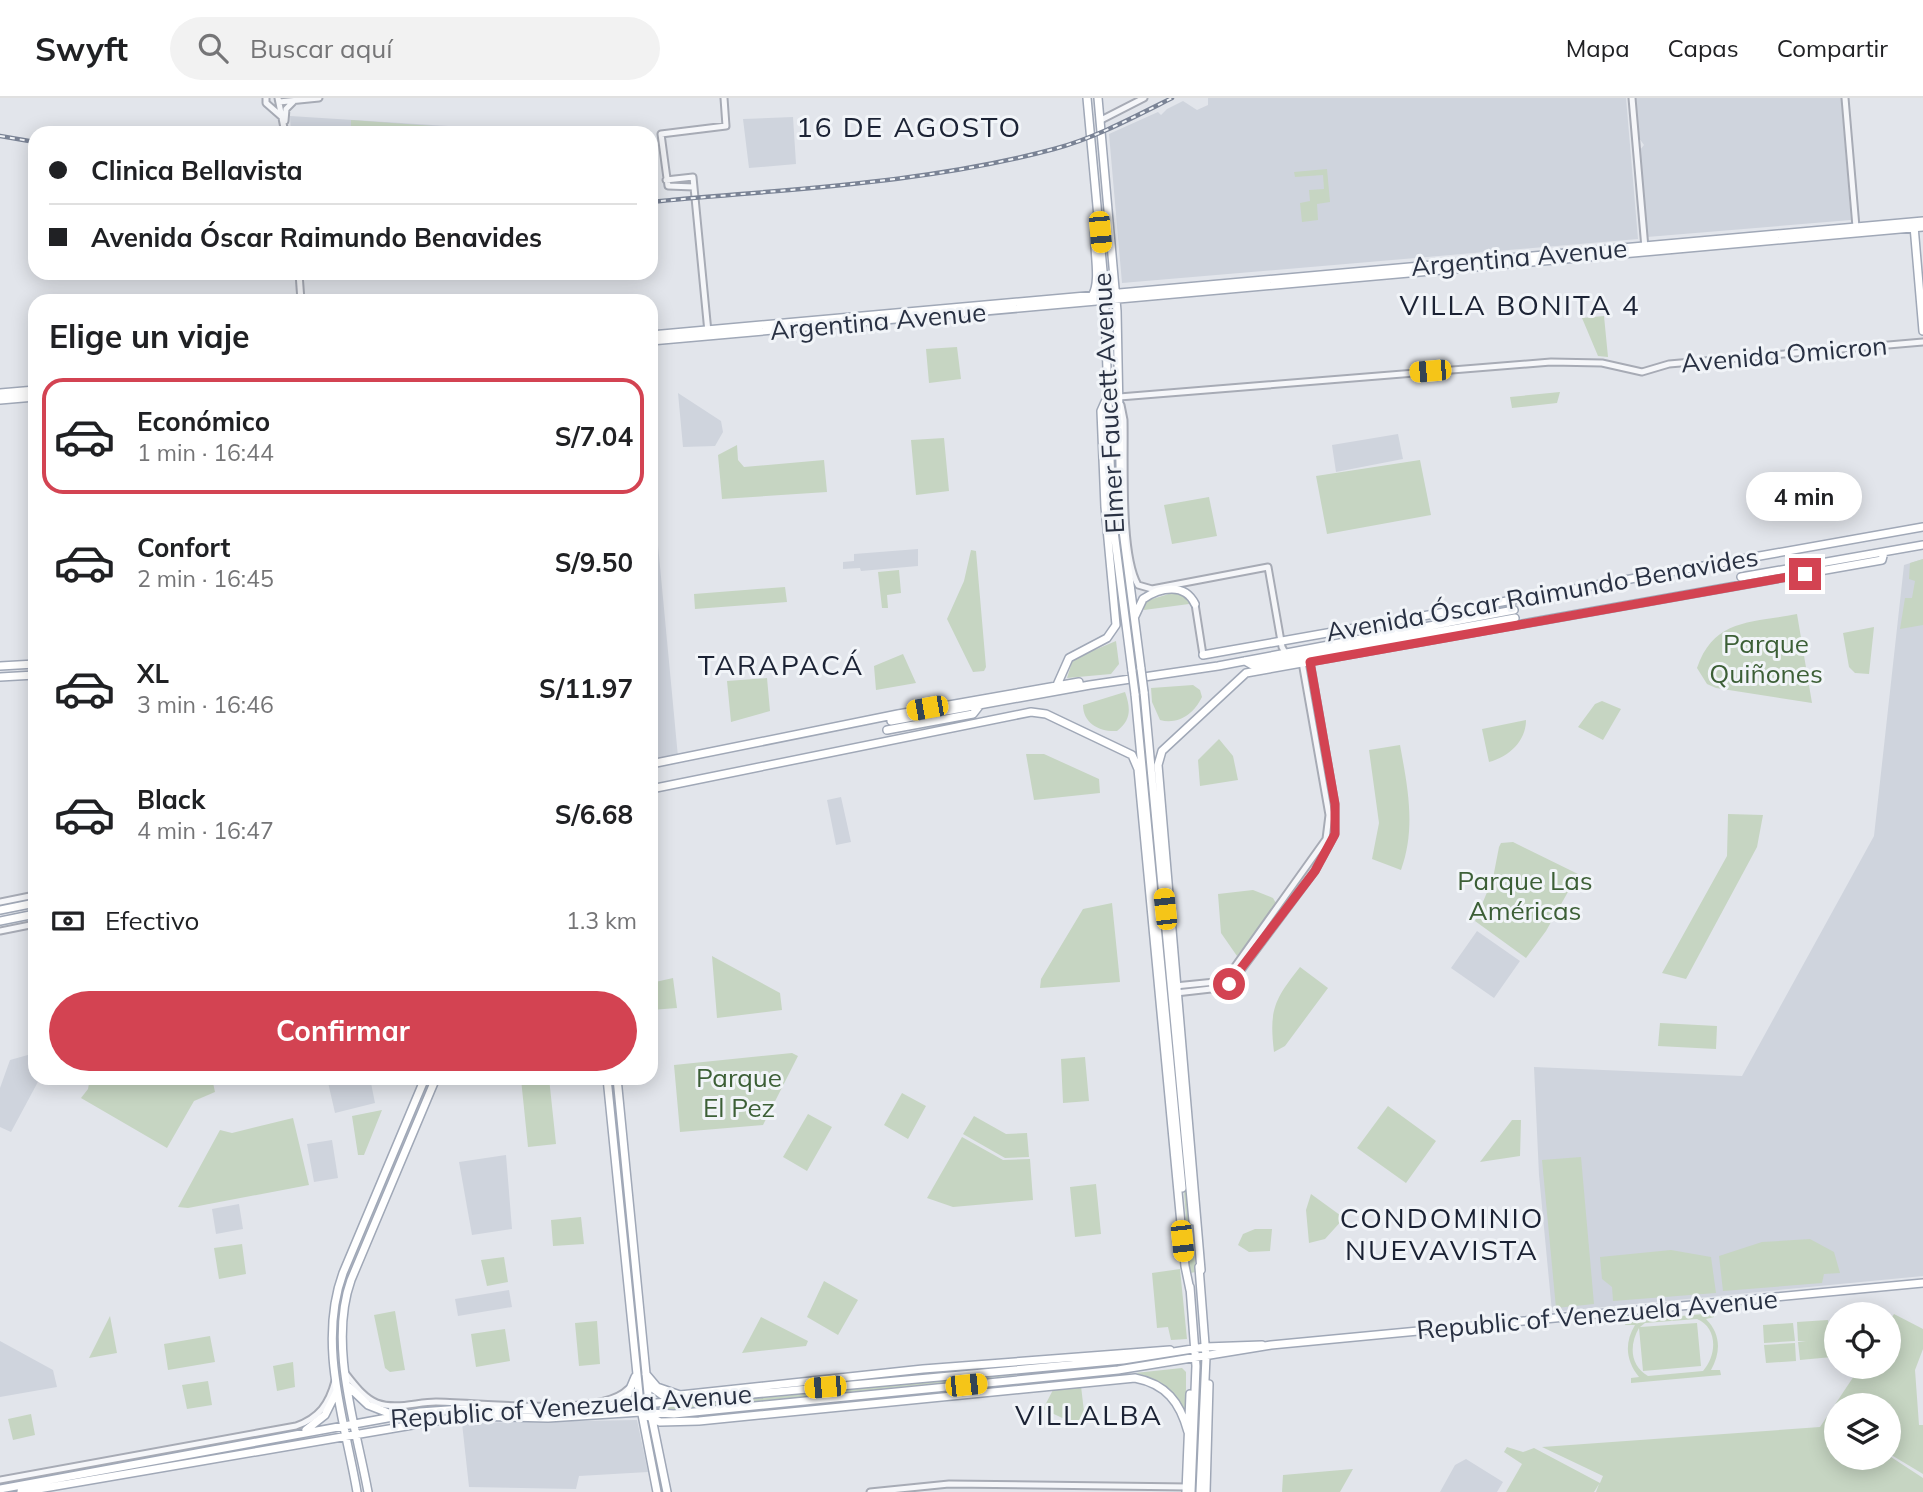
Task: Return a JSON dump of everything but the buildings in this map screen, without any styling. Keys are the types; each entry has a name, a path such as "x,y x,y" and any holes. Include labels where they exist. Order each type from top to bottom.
{"main road":[{"name":"Elmer Faucett Avenue","path":"1087,98 1104,298 1107,399 1105,447 1114,531 1136,670"},
{"name":"Elmer Faucett Avenue","path":"1098,98 1116,296 1120,400 1119,472 1136,670"},
{"path":"1092,296 1096,287 1093,240 1098,210"},
{"name":"Argentina Avenue","path":"658,335 708,333 1917,226 1923,221"},
{"path":"1917,226 1923,328"},
{"name":"Argentina Avenue","path":"658,340 1092,296 1104,298"},
{"path":"0,393 28,391"},
{"path":"0,400 28,398"},
{"path":"1057,685 1066,662 1081,650 1112,634 1116,625 1106,522 1105,447 1101,411 1107,399"},
{"path":"1107,411 1112,411 1113,436 1119,454"},
{"path":"1109,473 1115,476 1119,472"},
{"path":"1111,503 1116,507 1121,502"},
{"path":"1106,522 1114,531"},
{"name":"Avenida Óscar Raimundo Benavides","path":"1203,655 1923,527"},
{"name":"Avenida Óscar Raimundo Benavides","path":"1401,638 1441,634 1883,556 1923,545"},
{"name":"Avenida Óscar Raimundo Benavides","path":"1741,577 1883,556"},
{"path":"1134,623 1140,602 1153,593 1182,589 1191,594 1195,604"},
{"name":"Avenida Óscar Raimundo Benavides","path":"1245,661 1252,665 1515,614 1441,634"},
{"path":"1305,655 1401,638 1397,620"},
{"name":"Avenida Óscar Raimundo Benavides","path":"891,721 918,720 1090,685 1245,661 1283,652 1305,655"},
{"name":"Avenida Óscar Raimundo Benavides","path":"1165,842 1158,765 1162,751 1242,675 1305,655"},
{"path":"0,666 28,664"},
{"path":"1136,670 1144,692 1176,990"},
{"path":"1136,670 1135,694 1153,872 1185,1273 1190,1290 1195,1358 1188,1490"},
{"path":"0,677 28,675"},
{"name":"Avenida Óscar Raimundo Benavides","path":"658,763 927,708 976,707 1057,685 1076,682 1090,685"},
{"path":"976,707 984,720"},
{"path":"927,708 918,720 934,730"},
{"path":"658,788 984,720 1038,712 1128,752 1138,766 1161,991"},
{"name":"Avenida Óscar Raimundo Benavides","path":"887,730 918,720"},
{"path":"892,739 897,730 905,726"},
{"path":"1160,856 1165,842"},
{"path":"1165,842 1208,1356 1200,1492"},
{"path":"1147,859 1153,872"},
{"path":"0,910 28,905"},
{"path":"23,906 28,909 25,916"},
{"path":"0,921 28,915"},
{"path":"357,1492 336,1376 331,1328 337,1290 422,1085"},
{"path":"368,1492 346,1374 341,1326 348,1290 433,1085"},
{"path":"608,1085 635,1360 657,1492"},
{"path":"618,1085 649,1404 667,1492"},
{"name":"Republic of Venezuela Avenue","path":"21,1492 465,1416 560,1418 641,1408 649,1404 1134,1359 1194,1348 1271,1345 1923,1283"},
{"name":"Republic of Venezuela Avenue","path":"0,1489 398,1415 444,1410 547,1412 641,1408 652,1417 1118,1370 1271,1345"},
{"path":"1188,1490 1188,1432 1195,1358 1207,1347"},
{"path":"646,1374 657,1387 673,1395 1137,1350 1179,1351"},
{"path":"1123,1360 1137,1350"},
{"path":"1134,1359 1135,1367"},
{"path":"1118,1370 1154,1383 1171,1395 1180,1408 1188,1432"},
{"path":"603,1408 627,1395 633,1386 635,1374"},
{"path":"881,1374 903,1380"},
{"path":"851,1385 862,1376"},
{"path":"652,1417 671,1422 699,1420 1135,1378"},
{"path":"647,1385 673,1402"},
{"path":"349,1386 368,1405 398,1415"},
{"path":"295,1434 314,1425 326,1415 338,1387"},
{"path":"908,1399 915,1391"},
{"path":"900,1392 908,1399"},
{"path":"1205,1431 1206,1492"},
{"path":"1201,1465 1207,1472"}],"street":[{"path":"266,98 266,103 282,117"},
{"path":"284,126 279,100 318,98"},
{"path":"694,187 670,188 666,180 661,134 726,126 724,98"},
{"path":"1101,120 1144,98"},
{"path":"1632,98 1645,249"},
{"path":"1845,98 1856,230"},
{"path":"285,126 286,109 295,100"},
{"path":"666,180 693,177 708,333"},
{"name":"Avenida Omicron","path":"1120,400 1551,362 1602,363 1646,372 1675,363 1923,342"},
{"path":"1107,399 1120,400 1124,420 1128,537 1134,577 1142,588 1268,567 1283,652 1291,657"},
{"path":"1195,604 1203,655"},
{"path":"1161,991 1215,982 1231,972 1320,853 1326,839 1329,815 1301,638"},
{"path":"0,902 28,896"},
{"path":"0,931 28,925"},
{"path":"346,1374 362,1393 377,1403 398,1406 448,1402 548,1406 593,1403 622,1395 635,1374 635,1360"},
{"path":"0,1480 296,1426 315,1417 329,1400 336,1376"},
{"path":"870,1492 949,1484 1188,1490"}],"shaded area":[{"path":"1208,98 1626,98 1638,239 1122,283 1109,134 1158,112 1161,115 1183,101 1197,110 1208,105"},
{"path":"1636,98 1841,98 1851,220 1647,237 1640,150 1644,145 1639,138"},
{"path":"290,116 448,126 291,126"},
{"path":"793,117 796,164 749,168 743,119"},
{"path":"678,393 721,421 723,432 715,446 683,447"},
{"path":"1398,434 1403,459 1336,472 1332,445"},
{"path":"658,545 678,757 658,761"},
{"path":"918,549 918,566 861,571 860,568 843,569 843,562 854,561 854,554"},
{"path":"1923,559 1923,1276 1552,1312 1539,1175 1534,1067 1742,1076 1874,836 1904,565"},
{"path":"841,797 851,842 836,845 827,800"},
{"path":"1477,931 1520,961 1494,998 1451,968"},
{"path":"28,1055 28,1085 36,1085 11,1132 0,1127 0,1088 10,1060"},
{"path":"329,1085 371,1085 375,1103 335,1113"},
{"path":"332,1140 338,1178 314,1182 307,1144"},
{"path":"506,1155 512,1229 472,1235 459,1162"},
{"path":"239,1204 243,1229 216,1234 212,1209"},
{"path":"509,1290 512,1307 458,1316 455,1299"},
{"path":"0,1341 53,1370 57,1387 0,1397"},
{"path":"637,1420 648,1472 579,1476 576,1489 469,1487 462,1423"},
{"path":"1466,1459 1503,1482 1497,1492 1440,1492 1455,1465"}],"green space":[{"path":"351,120 433,126 351,126"},
{"path":"1327,169 1330,202 1317,204 1318,220 1302,222 1300,203 1310,201 1309,190 1324,189 1323,175 1295,177 1294,172"},
{"path":"1604,316 1608,357 1598,356 1582,318"},
{"path":"957,347 961,379 929,383 926,349"},
{"path":"1560,392 1557,403 1512,408 1510,397"},
{"path":"944,438 949,491 916,495 911,440"},
{"path":"737,445 738,460 744,467 824,460 827,492 722,499 718,455"},
{"path":"1420,460 1431,515 1327,534 1316,476"},
{"path":"1209,497 1217,536 1172,544 1164,505"},
{"path":"971,550 976,551 986,667 984,671 973,672 947,619 964,581"},
{"path":"1923,559 1923,625 1900,629 1905,598 1912,598 1915,581 1909,579 1910,563"},
{"path":"899,570 901,593 887,595 888,608 882,608 878,572"},
{"path":"785,587 787,602 695,609 694,594"},
{"path":"1175,592 1188,597 1189,604 1144,610 1143,602"},
{"name":"Parque Quiñones","path":"1797,614 1812,703 1716,688 1707,684 1697,668 1704,652 1724,631 1750,622"},
{"path":"1874,627 1869,674 1855,673 1849,667 1843,633"},
{"path":"1116,641 1119,664 1111,674 1067,678 1073,659"},
{"path":"903,654 916,683 876,690 874,666"},
{"path":"767,678 770,711 731,722 727,681"},
{"path":"1193,685 1200,690 1202,697 1195,708 1185,717 1173,721 1160,720 1152,702 1151,688"},
{"path":"1125,692 1129,714 1117,731 1098,728 1086,717 1083,705"},
{"path":"1602,701 1621,709 1603,740 1578,727 1595,704"},
{"path":"1526,720 1523,735 1515,747 1489,762 1482,729"},
{"path":"1219,739 1233,756 1238,780 1200,786 1198,760"},
{"path":"1400,745 1409,808 1408,839 1401,870 1372,859 1379,823 1369,750"},
{"path":"1026,754 1044,754 1099,779 1100,793 1034,800"},
{"path":"1728,814 1763,815 1757,847 1686,979 1662,973 1727,856"},
{"name":"Parque Las Américas","path":"1513,842 1578,874 1546,931 1526,958 1475,921 1493,878 1499,847 1501,843"},
{"path":"1253,890 1273,898 1277,905 1237,956 1221,933 1218,894"},
{"path":"1112,903 1120,982 1040,988 1041,979 1083,909"},
{"path":"712,956 780,993 782,1010 717,1018"},
{"path":"1300,967 1328,988 1285,1046 1274,1052 1272,1026 1275,1006 1284,988"},
{"path":"673,978 677,1008 658,1009 658,981"},
{"path":"1660,1023 1717,1026 1716,1049 1658,1046"},
{"name":"Parque El Pez","path":"792,1053 798,1056 763,1125 680,1132 674,1065"},
{"path":"1085,1057 1089,1101 1063,1103 1061,1059"},
{"path":"89,1085 214,1085 215,1092 194,1101 167,1148 81,1098"},
{"path":"522,1085 550,1085 556,1144 528,1147"},
{"path":"902,1093 926,1106 908,1139 884,1125"},
{"path":"1388,1106 1436,1141 1406,1183 1357,1148"},
{"path":"1178,1109 1182,1112 1196,1272 1190,1273"},
{"path":"382,1110 364,1155 358,1155 352,1116"},
{"path":"808,1114 832,1127 807,1171 783,1157"},
{"path":"974,1116 1006,1134 1027,1133 1029,1157 1005,1158 963,1134"},
{"path":"293,1118 309,1185 188,1208 178,1207 220,1130 232,1133"},
{"path":"1512,1120 1521,1120 1520,1156 1480,1162"},
{"path":"962,1137 1003,1160 1030,1159 1033,1200 953,1207 927,1198"},
{"path":"1581,1157 1594,1304 1556,1308 1542,1160"},
{"path":"1096,1184 1101,1234 1075,1237 1070,1187"},
{"path":"1311,1194 1344,1218 1325,1239 1309,1243 1306,1210"},
{"path":"581,1217 584,1244 553,1246 551,1220"},
{"path":"1255,1229 1272,1229 1270,1251 1249,1252 1238,1245 1243,1234"},
{"path":"1810,1239 1834,1252 1840,1273 1824,1274 1822,1283 1723,1291 1719,1256 1762,1242"},
{"path":"242,1244 246,1274 219,1279 214,1248"},
{"path":"1671,1250 1711,1257 1716,1293 1613,1301 1612,1287 1602,1279 1600,1257"},
{"path":"504,1257 508,1282 487,1286 481,1260"},
{"path":"1180,1269 1187,1339 1171,1340 1168,1327 1157,1328 1152,1273"},
{"path":"824,1281 858,1300 838,1335 807,1317"},
{"path":"395,1311 405,1370 390,1372 385,1368 374,1315"},
{"path":"1714,1313 1714,1317 1706,1319 1715,1331 1718,1343 1717,1357 1711,1370 1720,1370 1721,1375 1631,1383 1631,1378 1639,1377 1631,1365 1628,1352 1629,1338 1635,1325 1625,1325 1625,1321","holes":["1697,1319 1704,1323 1712,1335 1713,1350 1703,1371 1648,1376 1638,1367 1633,1348 1639,1328 1643,1371 1701,1366 1697,1323 1640,1327 1645,1323"]},
{"path":"110,1316 117,1353 89,1358"},
{"path":"761,1317 808,1341 806,1346 742,1353"},
{"path":"1901,1318 1923,1329 1923,1349 1915,1370 1919,1425 1923,1425 1923,1474 1901,1461 1901,1393 1843,1393 1852,1379 1901,1379"},
{"path":"1824,1320 1824,1358 1800,1360 1798,1342 1806,1341 1798,1341 1797,1322"},
{"path":"597,1321 600,1364 579,1366 575,1323"},
{"path":"1793,1323 1795,1341 1764,1343 1763,1325"},
{"path":"505,1329 510,1361 476,1367 471,1334"},
{"path":"210,1336 215,1362 168,1370 164,1344"},
{"path":"1795,1343 1796,1361 1766,1363 1764,1345"},
{"path":"293,1362 295,1387 277,1391 273,1366"},
{"path":"1122,1362 1127,1364 663,1411 662,1408"},
{"path":"1182,1368 1186,1372 1186,1418 1178,1401 1167,1388 1153,1379 1135,1373"},
{"path":"208,1381 212,1405 187,1409 182,1385"},
{"path":"1081,1386 1085,1420 1071,1422 1043,1409 1054,1388"},
{"path":"31,1414 35,1435 13,1440 8,1419"},
{"path":"1824,1421 1824,1470 1901,1470 1901,1464 1923,1478 1923,1492 1596,1492 1599,1484 1594,1492 1506,1492 1522,1464 1504,1452 1507,1447 1523,1452 1534,1448 1600,1483 1603,1476 1542,1447 1820,1427"},
{"path":"1353,1469 1340,1492 1282,1492 1283,1475"}],"railway":[{"path":"658,201 854,184 1005,161 1084,139 1172,98"},
{"path":"0,136 28,141"}],"district":[{"name":"16 DE AGOSTO","path":"909,126"},
{"name":"VILLA BONITA 4","path":"1520,304"},
{"name":"TARAPACÁ","path":"781,664"},
{"name":"CONDOMINIO NUEVAVISTA","path":"1442,1233"},
{"name":"VILLALBA","path":"1089,1414"}],"route":[{"path":"1229,984 1315,871 1335,834 1335,804 1310,662 1805,574"}]}
